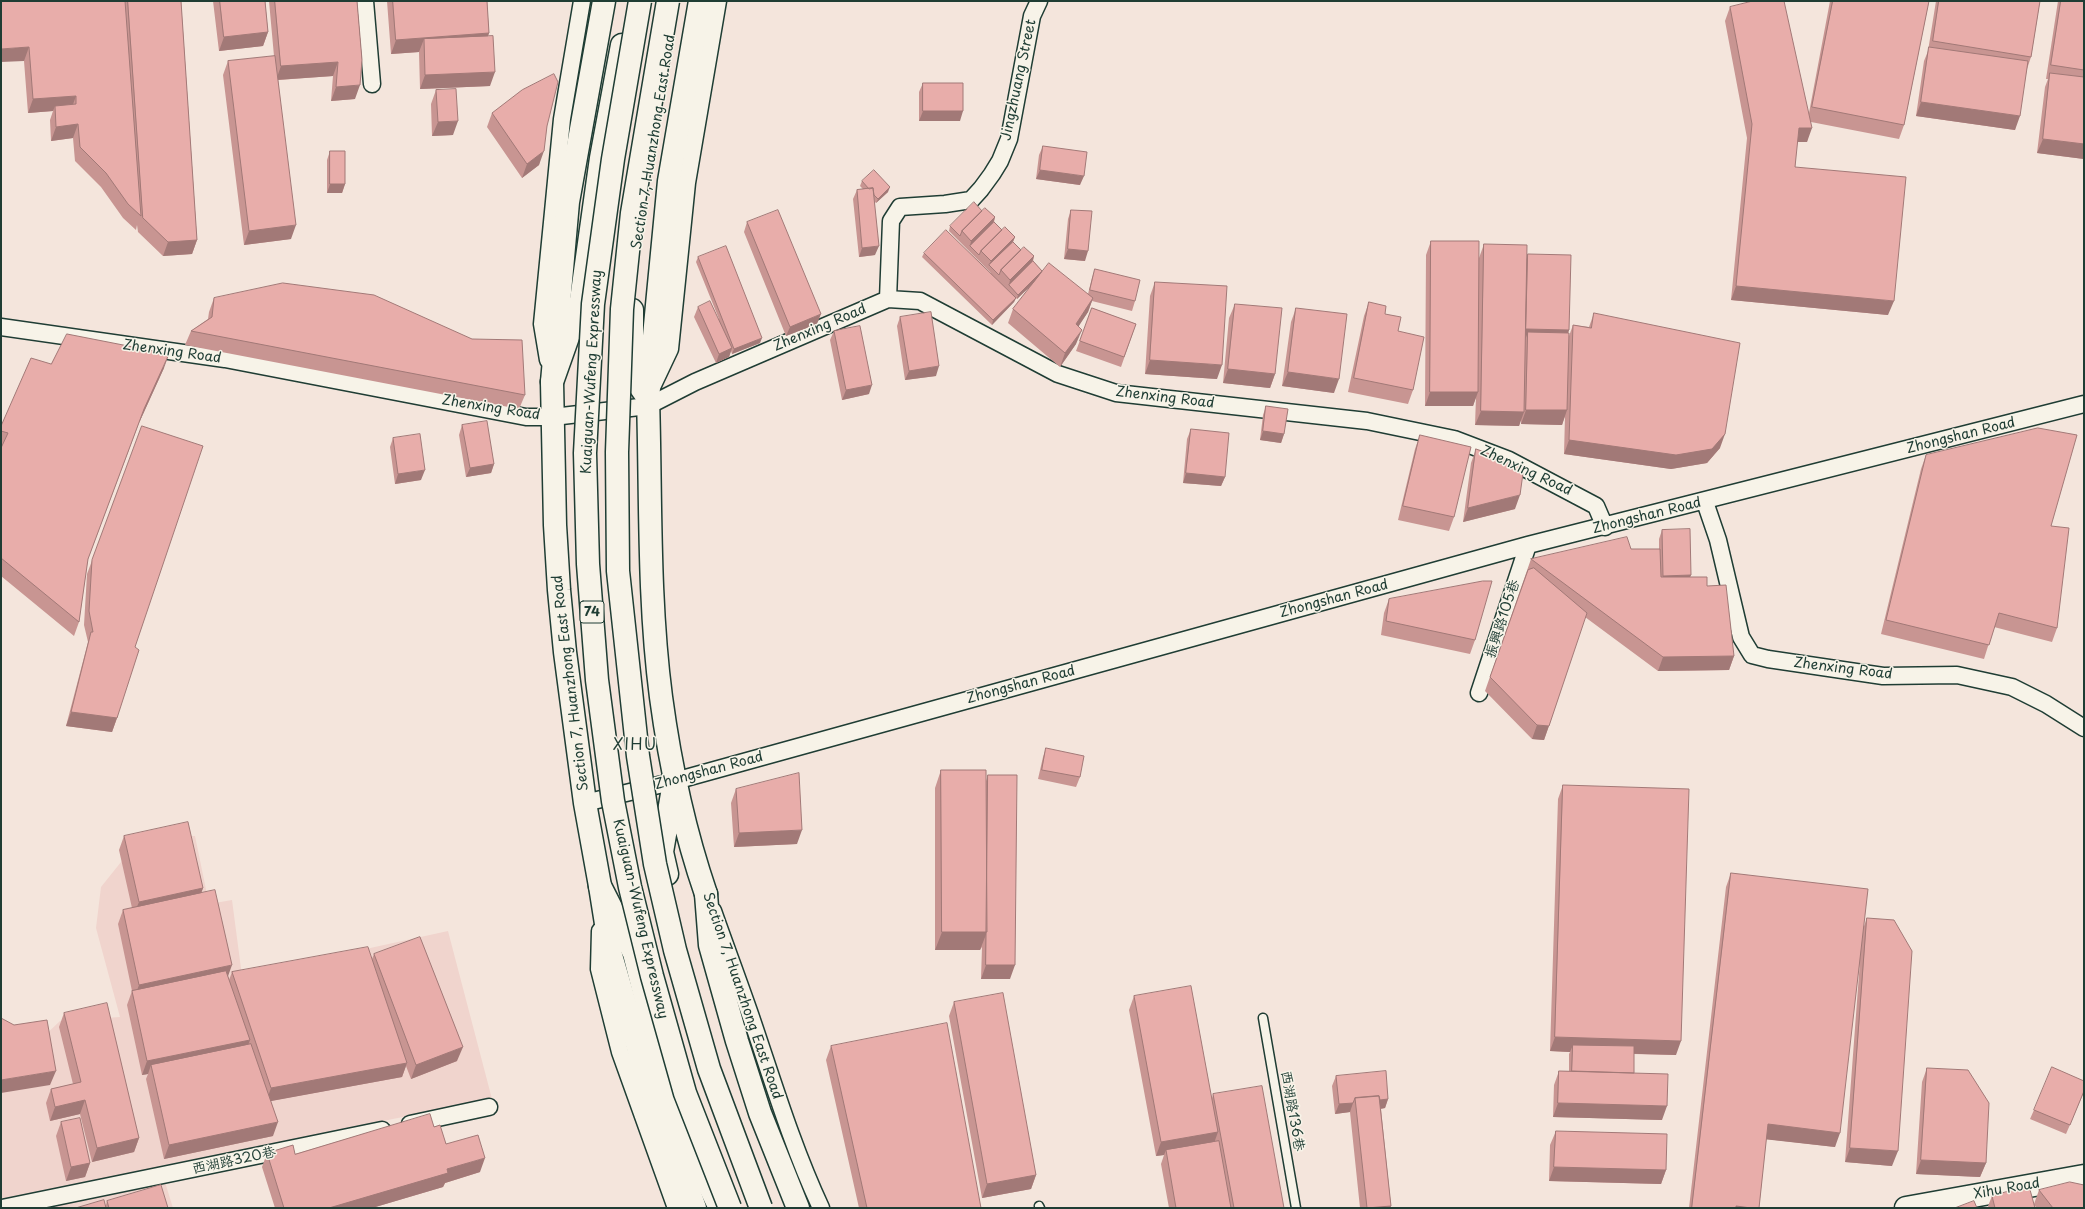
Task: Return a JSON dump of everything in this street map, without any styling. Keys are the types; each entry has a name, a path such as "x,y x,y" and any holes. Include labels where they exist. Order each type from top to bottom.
{"main road":[{"path":"552,382 568,202 604,1"},
{"name":"Section 7, Huanzhong East Road","path":"630,1 601,158 581,300 552,382 555,525 559,590 565,652 585,803 600,886 634,953 661,1059 704,1175 720,1208"},
{"name":"Kuaiguan-Wufeng Expressway","path":"640,1 613,159 594,304 584,453 588,564 597,680 613,801 630,888 652,976 685,1093 730,1208"},
{"name":"Kuaiguan-Wufeng Expressway","path":"668,1 632,213 622,310 617,452 618,571 638,756 655,864 675,950 709,1069 761,1208"},
{"name":"Section 7, Huanzhong East Road","path":"676,1 640,216 632,311 632,375 648,402 654,606 661,696 675,781 697,867 706,894"},
{"path":"648,402 670,173 700,1"},
{"name":"Section 7, Huanzhong East Road","path":"675,781 662,852 700,1011 769,1208"},
{"path":"600,886 611,955 645,1072 695,1208"},
{"path":"706,894 710,945 760,1113 798,1208"},
{"name":"Xihu Road","path":"1906,1208 2084,1176"}],"street":[{"path":"365,1 372,84"},
{"name":"Section 7, Huanzhong East Road","path":"552,382 542,324 562,119 582,1"},
{"name":"Section 7, Huanzhong East Road","path":"648,402 670,349 687,183 718,1"},
{"name":"Jingzhuang Street","path":"888,299 891,221 900,207 945,204 970,200 981,189 1000,161 1009,139 1032,16 1039,1"},
{"name":"Zhenxing Road","path":"1,327 225,359 526,417 553,417 648,402 888,299 920,301 1058,374 1116,393 1367,421 1454,439 1509,460 1596,506 1605,527"},
{"name":"Zhongshan Road","path":"585,803 675,781 1528,545 1705,502 2084,404"},
{"name":"Zhenxing Road","path":"1705,502 1718,540 1741,637 1752,655 1783,662 1882,676 1957,675 2012,687 2081,723"},
{"name":"振興路105巷","path":"1479,693 1528,545"},
{"name":"Section 7, Huanzhong East Road","path":"600,886 599,969 620,1052 676,1208"},
{"name":"Section 7, Huanzhong East Road","path":"706,894 780,1104 808,1179 821,1208"},
{"name":"西湖路320巷","path":"2,1208 489,1108"}],"lane":[{"name":"西湖路136巷","path":"1263,1018 1296,1208"}],"shaded area":[{"path":"195,836 209,904 232,900 242,976 448,931 492,1099 160,1166 173,1208 1,1208 1,1026 40,1040 60,1021 120,1017 96,928 101,887 141,837"}],"building":[{"path":"1,1 125,1 141,216 128,204 106,173 80,147 78,124 56,127 55,106 76,104 76,96 33,99 29,47 1,49"},
{"path":"128,1 181,1 197,240 168,242 143,218"},
{"path":"220,1 265,1 268,32 224,37"},
{"path":"275,1 357,1 362,60 360,85 336,87 338,62 281,66"},
{"path":"393,1 487,1 489,33 396,40"},
{"path":"1753,1 1784,1 1812,128 1799,128 1795,167 1906,177 1894,301 1736,286 1752,124 1730,7"},
{"path":"1833,1 1929,1 1904,125 1812,107"},
{"path":"1939,1 2040,1 2031,57 1933,41"},
{"path":"2061,1 2084,1 2084,70 2051,65"},
{"path":"493,36 495,72 425,75 424,39"},
{"path":"1929,47 2028,61 2020,116 1921,102"},
{"path":"275,56 296,225 249,231 228,61"},
{"path":"2050,73 2084,77 2084,144 2043,139"},
{"path":"554,74 558,82 547,126 544,151 527,164 492,113 522,90"},
{"path":"923,83 963,83 963,111 923,111"},
{"path":"456,89 458,121 438,122 436,90"},
{"path":"1043,146 1087,152 1084,176 1040,170"},
{"path":"330,151 345,151 345,184 330,184"},
{"path":"874,170 890,187 878,199 874,195 873,188 869,189 862,181"},
{"path":"873,188 879,246 862,248 857,190"},
{"path":"974,202 982,211 962,231 960,236 950,226"},
{"path":"985,208 995,217 971,241 962,231"},
{"path":"778,210 821,314 790,327 747,222"},
{"path":"1071,210 1092,211 1088,251 1068,249"},
{"path":"994,222 1002,230 981,251 979,255 970,246"},
{"path":"1005,227 1015,237 991,261 981,251"},
{"path":"946,230 1016,298 993,320 924,253"},
{"path":"1431,241 1479,241 1478,392 1430,392"},
{"path":"1013,242 1021,250 1001,270 999,275 989,265"},
{"path":"1484,244 1527,245 1524,412 1481,411"},
{"path":"726,246 762,338 734,349 698,257"},
{"path":"1024,247 1034,256 1010,280 1001,270"},
{"path":"1528,254 1571,255 1569,330 1526,329"},
{"path":"1033,261 1042,271 1018,295 1009,285"},
{"path":"1049,263 1093,298 1076,324 1082,330 1065,353 1013,309"},
{"path":"1095,269 1140,280 1135,301 1090,290"},
{"path":"1155,282 1227,286 1222,365 1150,360"},
{"path":"283,283 374,295 472,339 522,340 525,395 191,331 212,317 214,298"},
{"path":"710,301 732,348 719,354 698,307"},
{"path":"1369,302 1386,306 1385,314 1401,317 1398,331 1424,337 1413,390 1354,378"},
{"path":"1235,304 1282,308 1275,374 1228,369"},
{"path":"1092,308 1136,324 1124,357 1080,341"},
{"path":"1296,308 1347,314 1339,379 1288,372"},
{"path":"931,312 939,366 909,371 900,317"},
{"path":"1594,313 1740,343 1725,434 1712,449 1676,455 1569,440 1573,325 1591,328"},
{"path":"860,326 872,385 846,390 834,331"},
{"path":"1528,332 1569,333 1567,410 1526,410"},
{"path":"67,334 169,354 144,409 88,559 79,622 1,558 1,448 8,433 1,431 1,426 31,358 51,364"},
{"path":"1266,406 1288,409 1284,434 1263,431"},
{"path":"487,421 494,464 470,468 462,425"},
{"path":"142,426 203,446 135,647 139,650 117,718 71,712 91,632 93,632 89,611 92,560"},
{"path":"2038,428 2077,435 2051,526 2069,528 2057,628 1999,613 1989,645 1886,620 1926,455"},
{"path":"1191,429 1229,433 1225,477 1186,473"},
{"path":"420,434 425,470 398,474 393,438"},
{"path":"1420,435 1471,447 1454,517 1403,506"},
{"path":"1476,449 1524,466 1520,495 1468,508"},
{"path":"1690,529 1691,575 1663,576 1662,530"},
{"path":"1627,537 1631,549 1660,549 1661,577 1707,577 1707,586 1726,585 1734,656 1663,657 1531,559"},
{"path":"1534,568 1587,613 1549,726 1537,725 1490,677 1528,570"},
{"path":"1483,581 1492,581 1475,640 1386,621 1389,599"},
{"path":"1046,748 1084,756 1080,777 1042,770"},
{"path":"941,770 986,770 987,932 942,932"},
{"path":"799,773 802,830 739,833 736,789"},
{"path":"988,775 1017,775 1015,965 986,965"},
{"path":"1563,785 1689,789 1681,1041 1555,1037"},
{"path":"188,822 203,888 139,902 124,836"},
{"path":"1731,873 1868,889 1840,1133 1768,1124 1759,1208 1736,1206 1736,1208 1692,1208"},
{"path":"215,890 232,965 139,985 123,910"},
{"path":"1867,918 1894,920 1912,951 1898,1151 1850,1148"},
{"path":"420,937 463,1047 416,1065 374,954"},
{"path":"368,947 407,1063 271,1088 232,972"},
{"path":"226,971 250,1040 147,1061 132,991"},
{"path":"1191,986 1218,1132 1161,1142 1134,996"},
{"path":"1003,993 1036,1175 987,1184 954,1002"},
{"path":"107,1003 139,1138 97,1148 85,1100 55,1107 51,1089 81,1082 64,1013"},
{"path":"1,1018 14,1025 47,1020 56,1071 1,1080"},
{"path":"947,1023 981,1208 867,1208 831,1046"},
{"path":"251,1044 278,1122 169,1145 151,1065"},
{"path":"1573,1045 1634,1046 1634,1073 1572,1071"},
{"path":"2052,1067 2084,1081 2084,1091 2070,1125 2034,1110"},
{"path":"1927,1068 1968,1070 1989,1103 1986,1163 1921,1160"},
{"path":"1386,1071 1388,1099 1380,1100 1379,1096 1355,1098 1353,1103 1339,1104 1336,1076"},
{"path":"1559,1071 1668,1074 1667,1106 1558,1103"},
{"path":"1262,1086 1284,1208 1234,1208 1213,1094"},
{"path":"1379,1096 1391,1206 1367,1208 1355,1098"},
{"path":"430,1114 434,1127 440,1125 446,1144 478,1135 485,1158 447,1169 448,1173 329,1208 284,1208 267,1153 293,1145 295,1154"},
{"path":"80,1118 90,1163 71,1167 61,1122"},
{"path":"1556,1131 1667,1134 1666,1170 1554,1167"},
{"path":"1219,1141 1231,1208 1176,1208 1166,1150"},
{"path":"2070,1182 2084,1185 2084,1208 2053,1208 2039,1190"},
{"path":"161,1185 168,1208 109,1208 107,1201"},
{"path":"2029,1186 2035,1208 1995,1208 1992,1196"},
{"path":"104,1200 106,1208 76,1208"},
{"path":"1974,1201 1977,1208 1955,1208"}],"district":[{"name":"XIHU","path":"635,746"}]}
